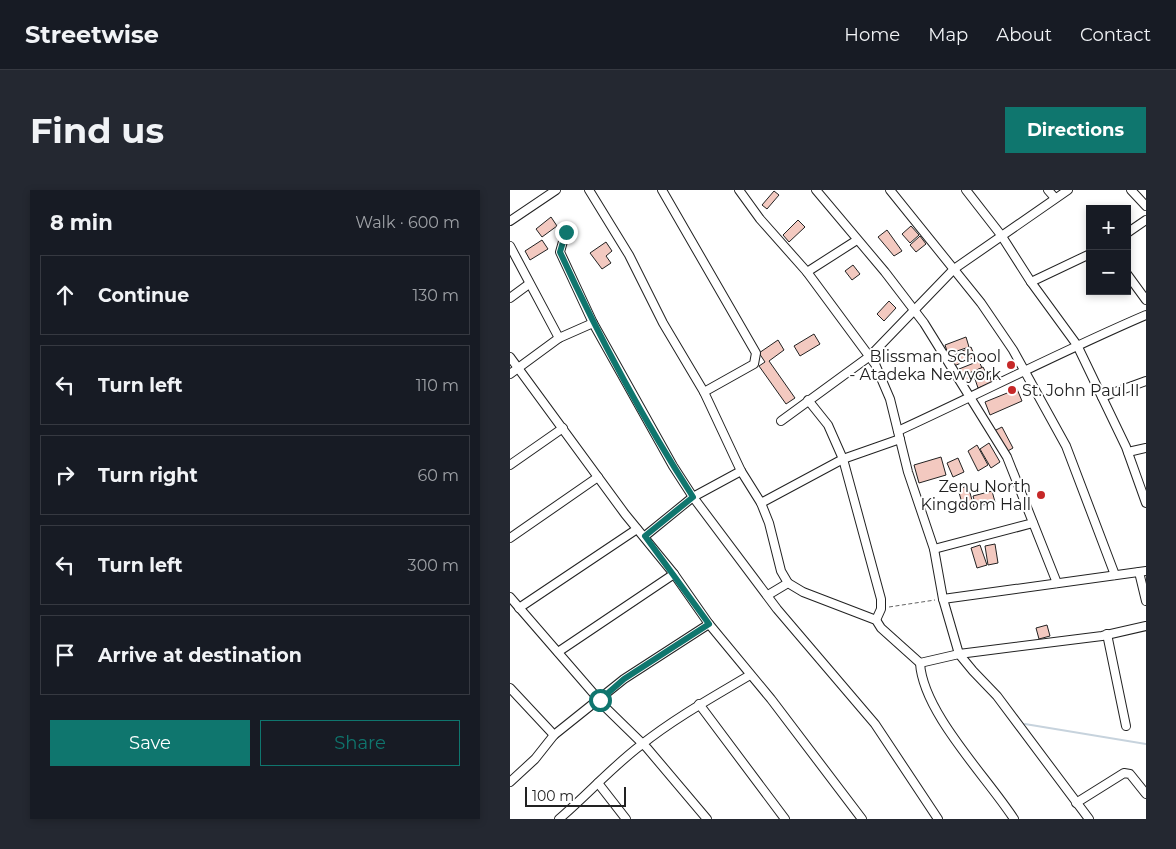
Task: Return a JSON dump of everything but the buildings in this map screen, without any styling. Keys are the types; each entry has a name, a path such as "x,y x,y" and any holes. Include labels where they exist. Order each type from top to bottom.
{"street":[{"path":"510,221 556,190"},
{"path":"589,190 629,255 663,323 704,392 741,471 761,504 770,523 781,571 788,583 803,592 876,620 881,628 920,663 924,683 944,724 1014,819"},
{"path":"662,190 756,353 754,364 704,392"},
{"path":"739,190 760,219 807,272 870,356 884,385 908,472 934,549 943,599 959,654 972,671 997,696 1089,819"},
{"path":"816,190 924,322 1007,457 1057,583"},
{"path":"890,190 994,321 1026,372 1066,446 1115,575"},
{"path":"966,190 1001,235 1031,282 1077,345 1128,452 1146,503"},
{"path":"1048,190 1054,198"},
{"path":"781,421 870,356 915,312 954,269 1068,190"},
{"path":"1134,191 1146,206"},
{"path":"1131,230 1146,220"},
{"path":"566,232 560,252 593,323 673,466 693,497 768,595 875,724 938,819"},
{"path":"807,272 857,240"},
{"path":"510,246 558,338"},
{"path":"1031,282 1086,256"},
{"path":"1131,279 1146,300"},
{"path":"510,298 529,284"},
{"path":"761,504 842,458 899,435 1077,345 1146,315"},
{"path":"510,374 558,338 593,323"},
{"path":"510,357 637,529 645,536 674,574 709,624 862,819"},
{"path":"1102,397 1146,381"},
{"path":"808,400 828,425 842,458 881,600 881,609 876,620"},
{"path":"510,465 563,428"},
{"path":"1128,452 1146,448"},
{"path":"645,536 693,497 741,471"},
{"path":"510,538 598,477"},
{"path":"934,549 1033,523"},
{"path":"519,608 637,529"},
{"path":"943,599 1142,572 1146,601"},
{"path":"558,652 674,574"},
{"path":"768,595 788,583"},
{"path":"510,597 707,819"},
{"path":"510,781 535,759 554,735 624,679 709,624"},
{"path":"920,663 959,654 1106,634 1146,626"},
{"path":"1106,634 1126,726"},
{"path":"559,819 642,744 699,704 750,675"},
{"path":"510,688 554,735"},
{"path":"699,704 785,819"},
{"path":"1076,803 1124,773 1130,774 1146,794"},
{"path":"598,783 626,819"}],"path":[{"path":"881,609 943,599"}],"waterway":[{"path":"1025,724 1146,744"}],"place":[{"name":"Blissman School - Atadeka Newyork","path":"1011,365"},
{"name":"St. John Paul II","path":"1012,390"},
{"name":"Zenu North Kingdom Hall","path":"1041,495"}],"route":[{"path":"566,232 560,252 593,323 673,466 693,497 645,536 709,624 624,679 600,700"}]}
